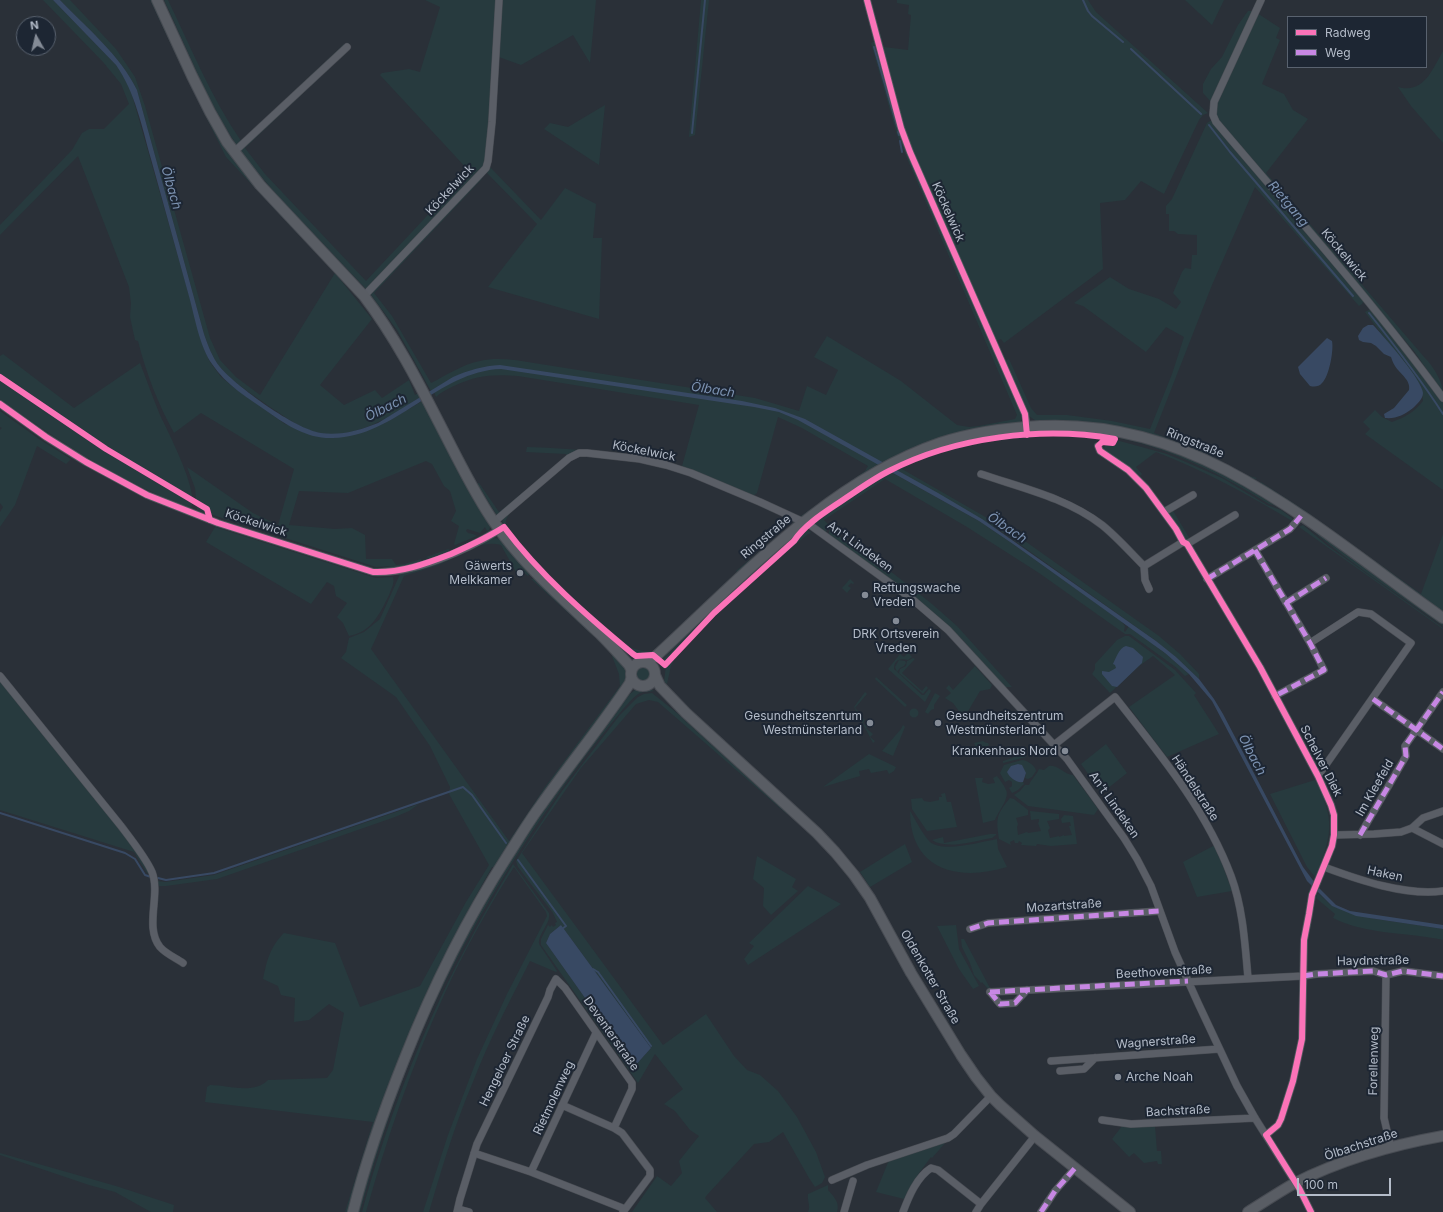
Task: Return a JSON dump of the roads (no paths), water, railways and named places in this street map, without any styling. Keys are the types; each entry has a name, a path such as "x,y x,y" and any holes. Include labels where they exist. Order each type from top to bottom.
{"main road":[{"path":"156,0 210,112 234,152 260,186 364,296 380,316 423,390 474,489 496,526 527,563 561,598 636,668 636,684 644,685 686,713"},
{"name":"Ringstraße","path":"353,1212 372,1145 390,1094 418,1026 470,920 507,857 540,806 630,683 636,668 655,657 732,584 804,522 838,497 898,460 962,436 1003,429 1052,425 1090,427 1131,434 1170,445 1200,457 1253,485 1301,516 1443,618"},
{"name":"Ringstraße","path":"655,672 660,661 682,632"},
{"path":"636,668 651,664 660,686 686,713"},
{"path":"644,685 653,681 655,672"},
{"name":"Ringstraße","path":"598,728 634,688 644,685"},
{"name":"Oldenkotter Straße","path":"686,713 817,834 835,852 854,875 879,912 918,986 969,1066 991,1096 1035,1136 1130,1212"},
{"name":"Ölbachstraße","path":"1248,1212 1296,1183 1349,1161 1391,1148 1443,1136"}],"street":[{"name":"Köckelwick","path":"364,296 486,168 492,122 499,0"},
{"name":"Köckelwick","path":"867,0 893,97 910,152 939,222 1025,414 1026,427"},
{"name":"Köckelwick","path":"1261,0 1214,102 1213,115 1216,122 1412,354 1443,398"},
{"path":"234,152 347,47"},
{"name":"Köckelwick","path":"0,404 46,437 86,462 148,495 218,523 373,572 398,571 424,564 473,544 496,526 568,458 579,453 640,459 666,465 691,473 804,522"},
{"name":"Schelver Diek","path":"1098,446 1100,451 1128,470 1146,488 1185,543 1255,658 1318,776 1331,805 1334,823 1332,846 1314,892 1304,940 1302,1029 1298,1059 1281,1119 1278,1125 1266,1135"},
{"path":"981,474 1049,497 1075,508 1094,520 1110,532 1144,566 1145,580 1150,589"},
{"path":"1164,512 1193,495"},
{"path":"1144,566 1235,515"},
{"path":"1207,579 1290,529 1301,516"},
{"name":"An't Lindeken","path":"804,522 886,580 940,623 966,649 1077,771 1124,838 1143,870 1175,952 1237,1086 1255,1118 1296,1183 1311,1212"},
{"path":"1255,550 1310,643 1324,670 1276,696"},
{"path":"1286,603 1326,578"},
{"path":"1310,643 1358,612 1370,614 1411,643 1318,776"},
{"path":"0,676 138,849 152,872 155,888 153,916 154,936 160,947 184,963"},
{"name":"Im Kleefeld","path":"1360,835 1406,756 1405,746 1443,692"},
{"name":"Händelstraße","path":"1054,745 1115,697 1168,766 1201,814 1218,846 1231,877 1239,908 1245,944 1248,978"},
{"path":"1373,699 1443,749"},
{"path":"1334,835 1401,832 1412,828 1423,818 1443,811"},
{"path":"1412,828 1443,844"},
{"name":"Haken","path":"1324,867 1370,883 1428,892 1443,891"},
{"name":"Mozartstraße","path":"970,929 988,923 1160,911"},
{"name":"Haydnstraße","path":"1303,976 1373,971 1386,975 1403,971 1443,976"},
{"name":"Forellenweg","path":"1386,975 1384,1118 1391,1148"},
{"name":"Beethovenstraße","path":"1027,990 1303,976"},
{"name":"Deventerstraße","path":"556,980 565,988 632,1083 632,1090 614,1128"},
{"name":"Hengeloer Straße","path":"457,1211 474,1153 506,1082 556,980"},
{"name":"Rietmolenweg","path":"531,1172 596,1033"},
{"name":"Wagnerstraße","path":"1051,1061 1219,1049"},
{"path":"1060,1071 1084,1069 1095,1058"},
{"path":"832,1180 880,1160 948,1138 954,1134 991,1096"},
{"path":"474,1153 531,1172 624,1211 650,1176 650,1170 622,1133 562,1105"},
{"name":"Bachstraße","path":"1102,1120 1131,1124 1255,1118"},
{"path":"976,1212 1035,1136"},
{"path":"903,1212 916,1184 924,1172 932,1168 938,1170 981,1204"},
{"path":"1041,1212 1055,1191 1075,1168"},
{"path":"844,1212 853,1181"},
{"path":"457,1211 469,1212"}],"water":[{"path":"53,0 60,0 102,42 122,65 137,90 204,334 212,355 220,367 228,375 267,406 282,416 310,430 328,434 350,432 378,423 453,377 476,369 500,365 742,401 775,408 805,419 982,519 1156,641 1176,657 1199,679 1214,699 1303,867 1318,887 1336,905 1350,911 1443,925 1443,929 1356,916 1332,906 1307,881 1212,701 1189,674 1165,653 979,521 798,420 779,412 754,407 501,369 478,372 457,380 377,427 356,435 333,438 315,436 299,431 276,417 231,385 218,372 204,350 133,98 123,75 116,65"},
{"path":"1368,325 1373,325 1387,340 1417,379 1421,387 1423,395 1420,401 1413,408 1400,416 1385,418 1384,414 1394,408 1409,390 1408,383 1393,363 1391,357 1384,354 1371,343 1359,340 1358,336 1363,328"},
{"path":"1327,338 1332,341 1332,351 1327,375 1321,384 1315,387 1310,386 1300,374 1298,367"},
{"path":"1126,646 1133,648 1143,657 1142,663 1117,687 1112,686 1102,674 1102,671 1109,672 1116,668 1113,664 1120,651"},
{"path":"1018,764 1022,765 1026,773 1023,782 1014,780 1007,772 1011,766"},
{"path":"561,925 651,1048 634,1067 546,943 550,934"}],"waterway":[{"path":"692,133 705,0"},
{"name":"Rietgang","path":"1083,0 1092,16 1123,42"},
{"path":"874,47 897,126"},
{"name":"Rietgang","path":"1131,49 1201,114"},
{"name":"Rietgang","path":"1209,125 1230,152 1353,296"},
{"path":"900,141 902,152"},
{"name":"Rietgang","path":"1369,313 1398,350 1443,414"},
{"path":"158,878 166,880 214,873 463,787 472,795 506,843"},
{"path":"0,813 125,853 135,859 145,875 151,877"},
{"path":"518,860 566,926 562,929"},
{"path":"593,969 598,972 651,1046"}],"place":[{"name":"Gäwerts Melkkamer","path":"520,573"},
{"name":"Rettungswache Vreden","path":"865,595"},
{"name":"DRK Ortsverein Vreden","path":"896,621"},
{"name":"Gesundheitszenrtum Westmünsterland","path":"870,723"},
{"name":"Gesundheitszentrum Westmünsterland","path":"938,723"},
{"name":"Krankenhaus Nord","path":"1065,751"},
{"name":"Arche Noah","path":"1118,1077"}],"water label":[{"name":"Ölbach","path":"171,188"},
{"name":"Ölbach","path":"713,390"},
{"name":"Ölbach","path":"386,408"},
{"name":"Ölbach","path":"1007,528"},
{"name":"Ölbach","path":"1252,755"}]}
